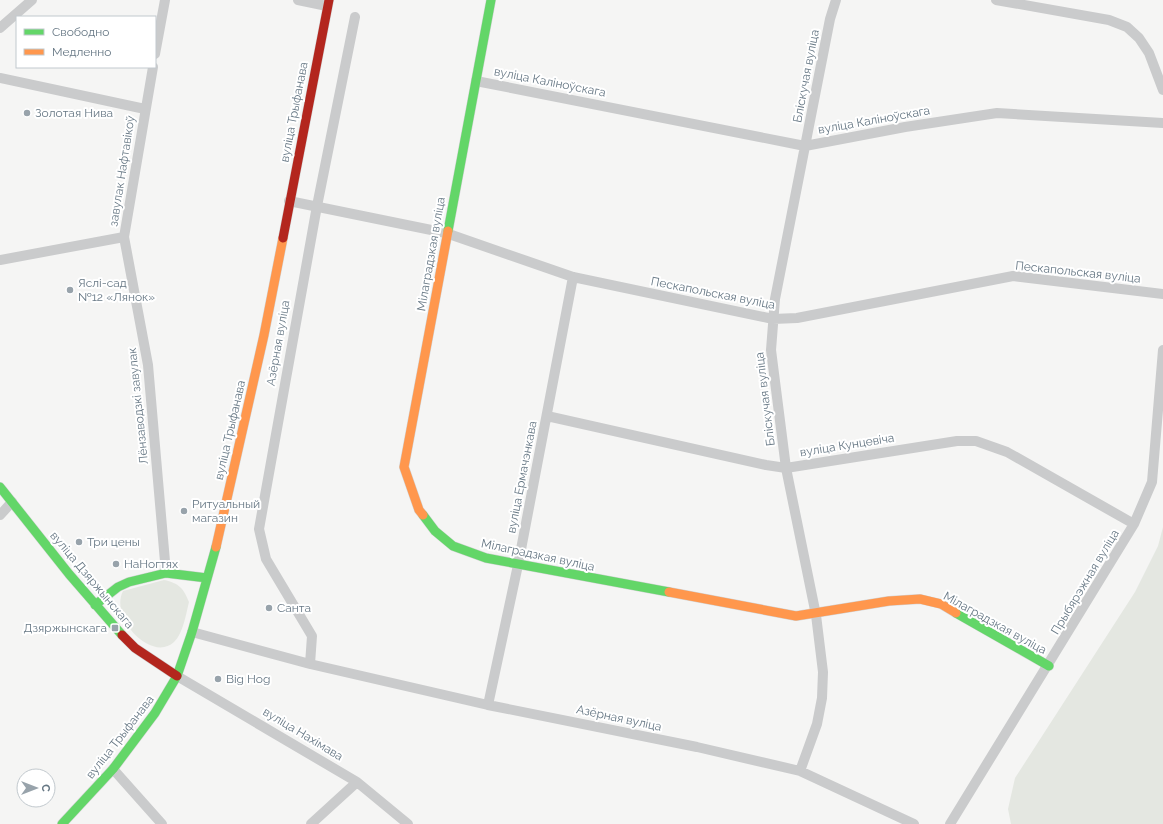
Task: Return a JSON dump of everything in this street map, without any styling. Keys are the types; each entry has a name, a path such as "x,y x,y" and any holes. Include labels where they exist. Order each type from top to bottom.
{"street":[{"path":"0,28 32,0"},
{"path":"156,49 165,0"},
{"path":"298,0 328,3"},
{"name":"Мілаградзкая вуліца","path":"491,0 446,233 404,468 419,510 435,530 453,546 486,558 796,616 816,615 900,600 922,599 941,604 1049,666"},
{"name":"Бліскучая вуліца","path":"800,771 817,724 822,698 822,672 816,615 786,468 771,350 775,299 836,0"},
{"path":"996,0 1109,20 1127,27 1139,38 1150,53 1163,90"},
{"name":"вуліца Трыфанава","path":"62,824 113,769 155,713 177,676 192,632 207,578 264,335 328,3"},
{"name":"Азёрная вуліца","path":"310,664 312,636 266,559 259,529 317,206 355,17"},
{"name":"завулак Нафтавікоў","path":"124,237 153,68"},
{"name":"завулак Нафтавікоў","path":"0,78 145,109"},
{"name":"вуліца Каліноўскага","path":"476,81 805,146 905,127 997,113 1163,123"},
{"name":"Пескапольская вуліца","path":"289,201 446,233 573,277 773,319 797,318 1013,276 1163,294"},
{"path":"0,260 124,237"},
{"name":"Лёнзаводзкі завулак","path":"124,237 148,365 166,573"},
{"name":"вуліца Ермачэнкава","path":"488,705 518,565 573,277"},
{"name":"Прыбярэжная вуліца","path":"950,824 1049,666 1134,524 1152,482 1163,350"},
{"name":"вуліца Кунцевіча","path":"547,416 766,465 786,468 957,441 976,441 990,444 1007,452 1134,524"},
{"name":"вуліца Дзяржынскага","path":"0,487 95,605 135,648 177,676"},
{"path":"0,516 12,502"},
{"path":"95,605 118,587 166,573 207,578"},
{"name":"Азёрная вуліца","path":"192,632 310,664 488,705 800,771 914,824"},
{"name":"вуліца Нахімава","path":"177,676 357,782 408,824"},
{"path":"113,769 162,824"},
{"path":"311,824 357,782"}],"shaded area":[{"path":"1163,527 1163,824 1011,824 1008,809 1015,778 1135,592 1158,546"},
{"path":"164,580 174,583 180,587 189,602 184,624 180,634 174,642 165,647 155,647 145,642 127,625 122,613 120,602 123,591"}],"traffic: fast":[{"path":"448,231 491,0"},
{"path":"0,487 69,574 122,635"},
{"path":"423,515 435,531 453,546 486,558 669,592"},
{"path":"62,824 113,769 155,713 177,676 192,632 216,547"},
{"path":"95,605 118,587 129,582 166,573 207,578"},
{"path":"956,613 1049,666"}],"traffic: slow":[{"path":"423,515 419,510 404,467 448,231"},
{"path":"216,547 264,335 283,238"},
{"path":"669,592 796,616 889,601 920,599 941,604 956,613"}],"traffic: jam":[{"path":"283,238 329,0"},
{"path":"122,635 135,648 177,676"}],"place":[{"name":"Золотая Нива","path":"27,113"},
{"name":"Яслі-сад №12 «Лянок»","path":"70,290"},
{"name":"Ритуальный магазин","path":"184,511"},
{"name":"Три цены","path":"79,542"},
{"name":"НаНогтях","path":"116,564"},
{"name":"Санта","path":"269,608"},
{"name":"Дзяржынскага","path":"115,628"},
{"name":"Big Hog","path":"218,679"}]}
